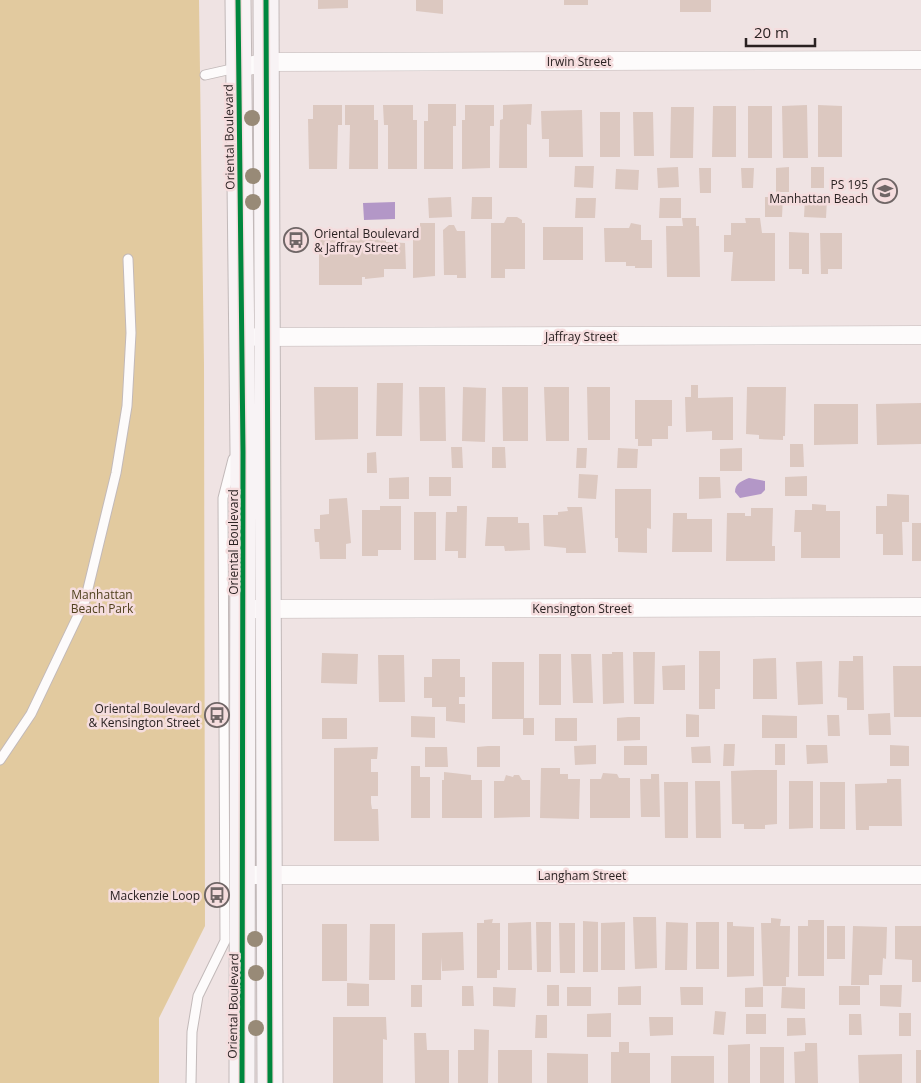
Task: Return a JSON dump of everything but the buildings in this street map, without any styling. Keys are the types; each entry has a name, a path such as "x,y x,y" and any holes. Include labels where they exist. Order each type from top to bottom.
{"street":[{"name":"Oriental Boulevard","path":"238,0 244,875 242,1083"},
{"path":"266,0 270,1083"},
{"name":"Irwin Street","path":"239,68 267,62 921,60"},
{"name":"Jaffray Street","path":"241,337 921,335"},
{"name":"Kensington Street","path":"243,609 921,607"},
{"name":"Langham Street","path":"244,875 921,875"}],"lane":[{"path":"205,75 239,68"},
{"path":"0,760 31,714 85,601 116,474 127,406 131,333 128,259"},
{"path":"191,1083 192,1032 198,996 225,941 223,498 242,425"}],"green space":[{"name":"Manhattan Beach Park","path":"0,0 199,0 204,364 205,926 159,1018 159,1083 0,1083"}],"shaded area":[{"path":"395,202 395,219 364,220 363,203"},
{"path":"749,478 765,481 765,490 761,494 740,498 735,492 736,486"}],"cycle path":[{"path":"238,0 243,452 242,1083"},
{"path":"266,0 270,1083"}],"place":[{"name":"PS 195 Manhattan Beach","path":"885,191"},
{"name":"Oriental Boulevard & Jaffray Street","path":"296,240"},
{"name":"Oriental Boulevard & Kensington Street","path":"217,715"},
{"name":"Mackenzie Loop","path":"217,895"}]}
